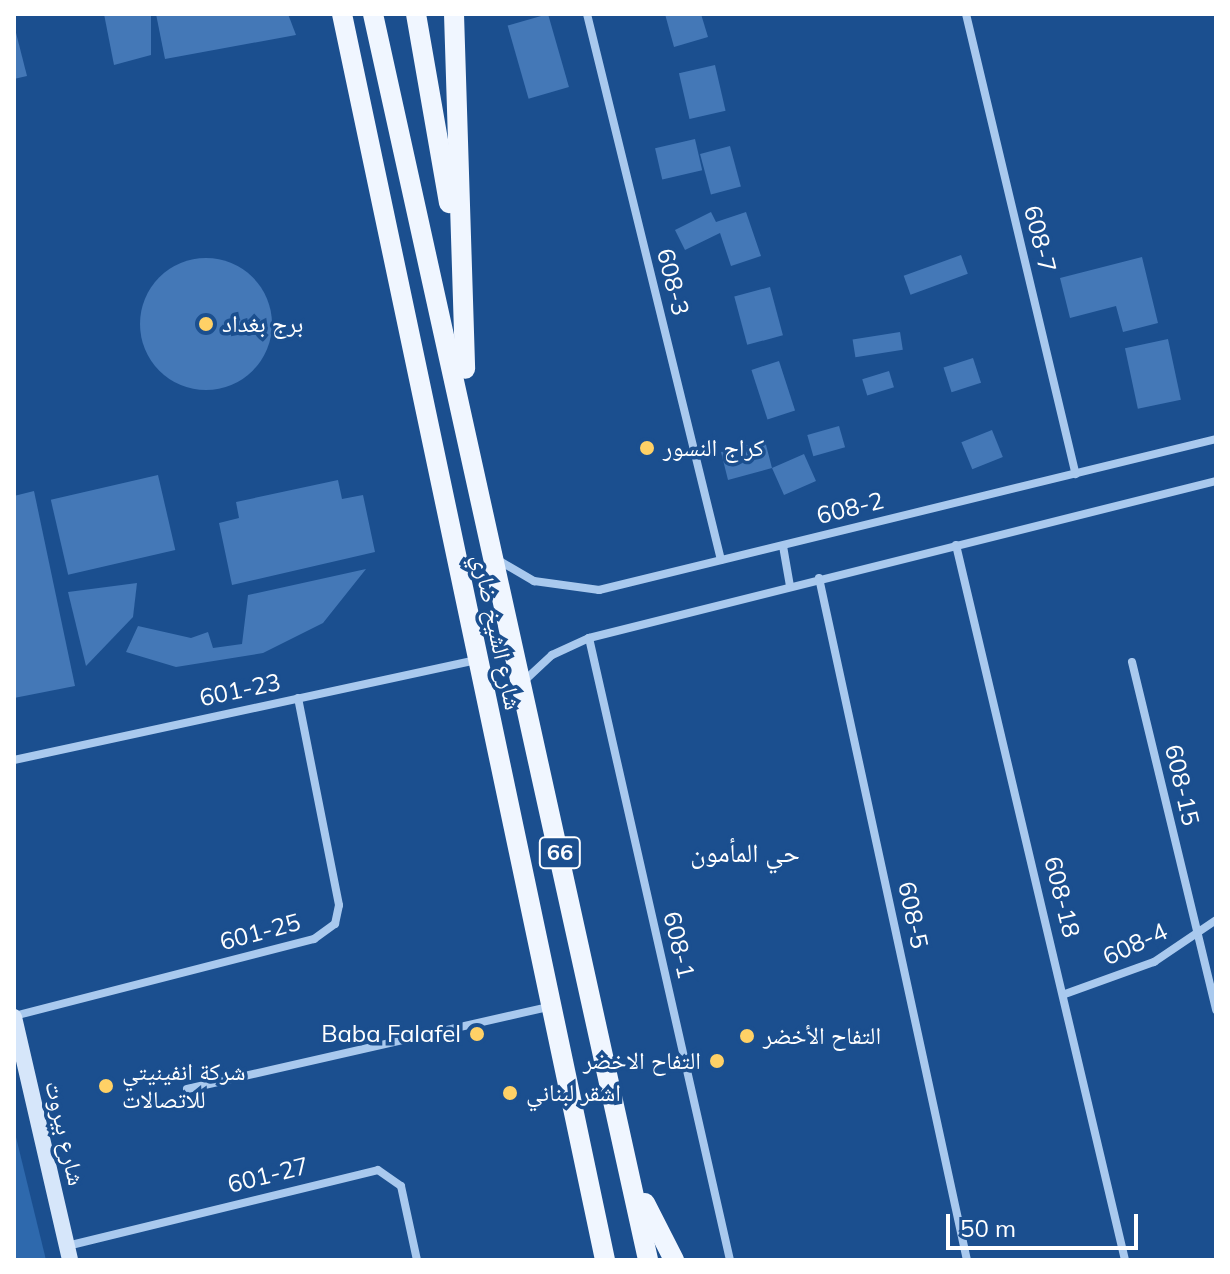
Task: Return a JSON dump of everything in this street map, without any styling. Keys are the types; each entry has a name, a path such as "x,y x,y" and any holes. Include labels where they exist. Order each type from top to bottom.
{"main road":[{"name":"شارع الشيخ ضاري","path":"342,14 475,660 605,1260"},
{"name":"شارع الشيخ ضاري","path":"373,14 473,445 648,1260"},
{"path":"416,14 457,254"},
{"name":"شارع الشيخ ضاري","path":"454,14 457,254 473,445"},
{"name":"شارع بيروت","path":"14,1016 69,1253"},
{"path":"628,1167 674,1260"}],"street":[{"name":"608-3","path":"587,14 721,560"},
{"name":"608-7","path":"966,14 1076,474"},
{"name":"608-2","path":"498,560 534,581 577,590 783,546 1216,439"},
{"path":"523,681 552,655 589,638 1216,481"},
{"name":"608-18","path":"956,545 1065,994 1125,1260"},
{"path":"783,546 790,586"},
{"name":"608-5","path":"819,578 967,1260"},
{"name":"608-1","path":"589,638 730,1260"},
{"name":"601-23","path":"14,760 475,660"},
{"name":"608-15","path":"1132,662 1216,1010"},
{"name":"601-25","path":"14,1016 314,939 335,924 339,905 298,698"},
{"name":"608-4","path":"1065,994 1154,962 1216,920"},
{"path":"187,1089 550,1006"},
{"name":"601-27","path":"69,1253 378,1170 401,1186 417,1260"}],"shaded area":[{"path":"14,1129 46,1260 14,1260"}],"building":[{"path":"104,14 151,14 151,55 114,65"},
{"path":"156,14 288,14 296,35 165,59"},
{"path":"548,14 569,87 529,99 508,26"},
{"path":"665,14 701,14 708,37 674,47"},
{"path":"14,25 27,76 14,79"},
{"path":"715,65 726,111 690,119 679,73"},
{"path":"695,139 702,170 662,179 655,148"},
{"path":"730,146 741,187 711,195 700,154"},
{"path":"711,212 716,222 746,212 761,256 731,266 720,233 685,250 675,230"},
{"path":"961,255 968,274 911,295 904,276"},
{"path":"1142,257 1158,323 1123,332 1116,306 1070,318 1060,278"},
{"name":"برج بغداد","path":"206,258 243,269 261,287 272,324 261,361 243,379 206,390 169,379 151,361 140,324 151,287 169,269"},
{"path":"770,287 783,335 747,345 734,297"},
{"path":"900,332 903,350 855,357 853,340"},
{"path":"1168,339 1181,400 1138,409 1125,348"},
{"path":"973,358 981,383 952,392 944,368"},
{"path":"779,361 795,410 767,419 751,370"},
{"path":"889,371 894,387 867,395 862,379"},
{"path":"839,426 845,447 813,456 807,435"},
{"path":"992,430 1003,457 972,469 961,442"},
{"path":"765,441 772,468 728,480 721,452"},
{"path":"804,454 816,481 784,495 772,468"},
{"path":"158,475 175,550 68,575 51,500"},
{"path":"338,480 342,499 363,495 375,552 232,585 219,523 239,518 236,502"},
{"path":"34,491 75,686 14,698 14,496"},
{"path":"366,569 323,623 263,653 176,667 126,652 138,626 191,638 208,632 213,648 242,644 248,595"},
{"path":"137,583 133,617 86,666 68,592"}],"place":[{"name":"برج بغداد","path":"206,324"},
{"name":"كراج النسور","path":"647,448"},
{"name":"Baba Falafel","path":"477,1034"},
{"name":"التفاح الأخضر","path":"747,1036"},
{"name":"التفاح الاخضر","path":"717,1061"},
{"name":"شركة انفينيتي للاتصالات","path":"106,1086"},
{"name":"اشقر لبناني","path":"510,1093"}],"district":[{"name":"حي المأمون","path":"745,853"}]}
